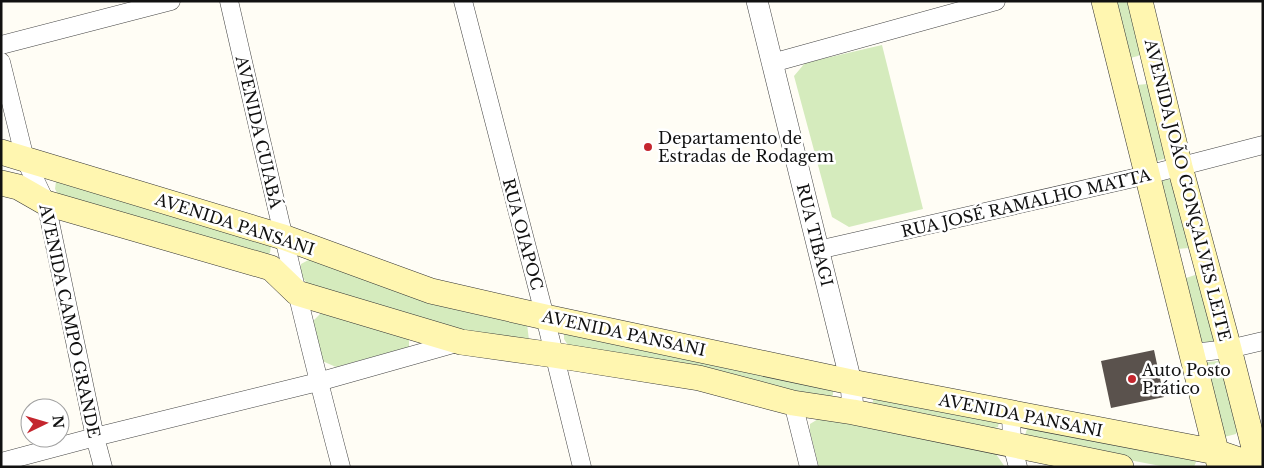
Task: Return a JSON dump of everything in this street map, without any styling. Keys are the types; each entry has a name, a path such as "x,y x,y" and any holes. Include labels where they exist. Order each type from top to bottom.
{"main road":[{"path":"1104,1 1218,459"},
{"name":"AVENIDA JOÃO GONÇALVES LEITE","path":"1140,1 1180,167 1259,467"},
{"path":"1122,73 1155,63"},
{"name":"AVENIDA PANSANI","path":"1,152 283,237 430,291 851,382 1011,413 1259,467"},
{"name":"AVENIDA PANSANI","path":"1,183 18,187 46,203 271,268 297,293 460,342 699,378 793,403 853,412 1015,456 1121,467"},
{"path":"1170,266 1205,259"}],"street":[{"path":"1,45 171,1"},
{"name":"AVENIDA CUIABÁ","path":"229,1 283,237 318,382 341,467"},
{"name":"RUA OIAPOC","path":"463,1 582,467"},
{"name":"RUA TIBAGI","path":"756,1 851,382 853,412"},
{"path":"772,63 996,1"},
{"name":"AVENIDA CAMPO GRANDE","path":"1,62 25,159 46,203 103,467"},
{"name":"RUA JOSÉ RAMALHO MATTA","path":"818,250 1147,175 1263,145"},
{"path":"1192,353 1229,349 1263,341"},
{"path":"1,462 318,382 460,342"},
{"path":"793,403 809,467"},
{"path":"1011,413 1015,456"}],"green space":[{"path":"1111,1 1132,1 1145,50 1138,56 1130,58"},
{"path":"882,45 923,209 849,227 832,217 794,76 805,63"},
{"path":"1147,84 1154,87 1170,150 1164,159 1157,161 1149,154 1137,85"},
{"path":"1172,179 1193,240 1188,248 1178,249 1157,186 1163,180"},
{"path":"56,181 271,246 270,253 265,256 59,196 55,189"},
{"path":"314,257 527,324 529,340 462,336 311,288 301,276 301,264"},
{"path":"1195,275 1203,279 1217,337 1213,342 1204,343 1195,337 1183,286 1186,278"},
{"path":"321,313 409,339 409,347 336,367 320,360 312,322"},
{"path":"564,333 833,390 833,395 828,398 569,347 564,339"},
{"path":"1218,361 1224,364 1240,427 1236,434 1224,437 1203,366 1208,362"},
{"path":"874,398 999,422 998,427 992,429 872,404"},
{"path":"823,416 996,454 1005,467 819,467 810,432 810,424"},
{"path":"1037,427 1193,456 1196,462 1194,467 1166,467 1034,442 1025,435 1027,429"}],"building":[{"name":"Auto Posto Prático","path":"1154,350 1164,397 1111,408 1101,361"}],"place":[{"name":"Departamento de Estradas de Rodagem","path":"648,147"},
{"name":"Auto Posto Prático","path":"1132,379"}]}
